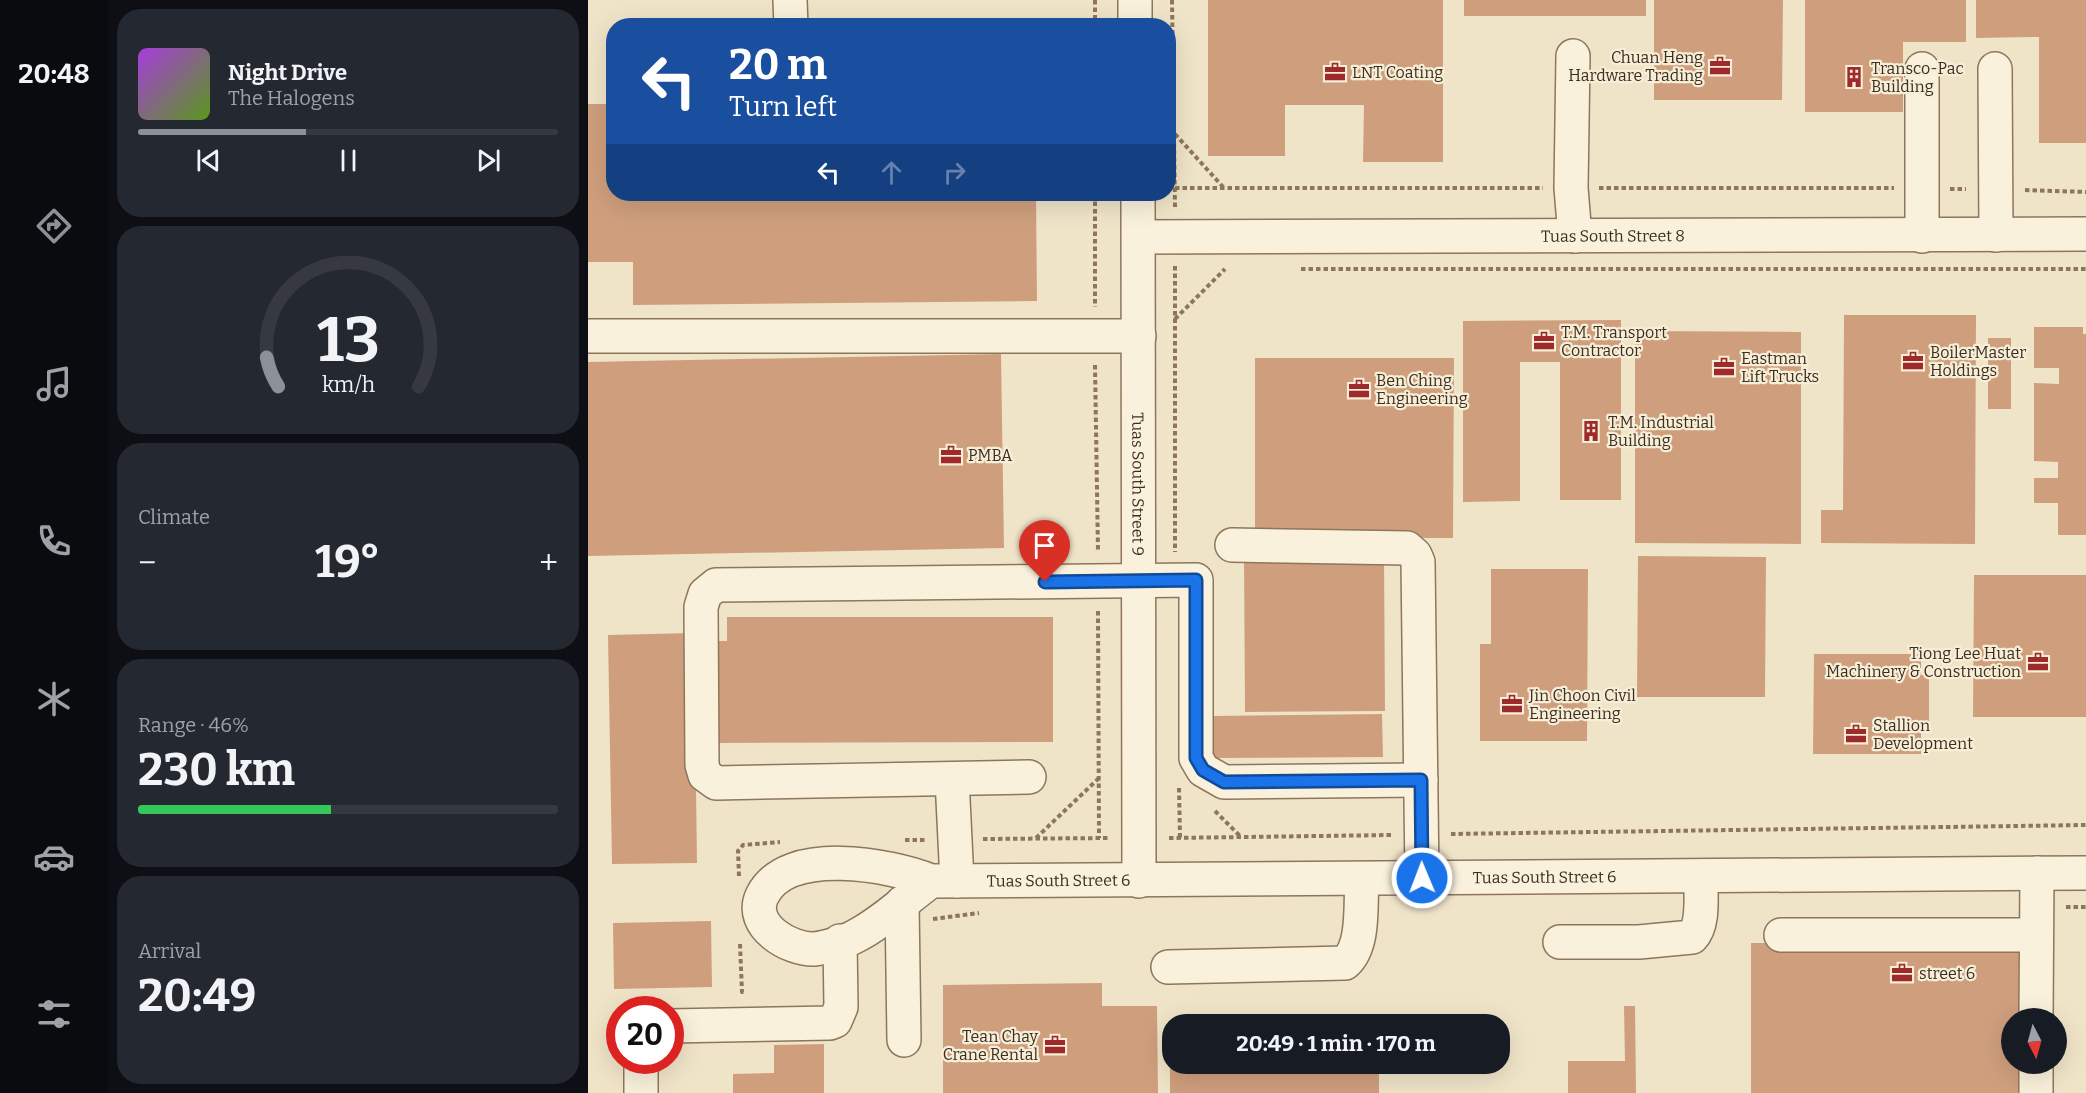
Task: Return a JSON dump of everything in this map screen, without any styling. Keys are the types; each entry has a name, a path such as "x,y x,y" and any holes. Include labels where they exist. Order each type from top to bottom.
{"street":[{"path":"790,0 791,18"},
{"path":"1135,0 1135,18"},
{"path":"1573,56 1571,188 1575,236"},
{"path":"1922,69 1922,236"},
{"path":"1995,69 1996,236"},
{"name":"Tuas South Street 9","path":"1138,201 1138,881"},
{"name":"Tuas South Street 8","path":"1139,237 2086,234"},
{"path":"588,336 1139,336"},
{"path":"1232,545 1407,548 1415,555 1418,562 1422,878"},
{"path":"1029,777 716,783 705,776 702,765 701,607 705,594 716,585 1196,580 1196,758 1203,770 1224,782 1421,780"},
{"path":"944,881 952,779"},
{"name":"Tuas South Street 6","path":"944,881 902,903 853,938 814,949 783,942 769,931 761,917 761,898 770,885 787,874 807,866 875,865 944,881 2086,873"},
{"path":"2036,1008 2037,873"},
{"path":"1560,942 1639,942 1692,937 1698,931 1701,876"},
{"path":"1168,967 1345,963 1355,955 1362,879"},
{"path":"902,903 904,1040"},
{"path":"1781,935 2036,935"},
{"path":"684,1026 830,1023 835,1021 841,1007 840,941"},
{"path":"641,1074 641,1093"},
{"path":"2036,1074 2036,1093"}],"path":[{"path":"1095,0 1095,18"},
{"path":"1172,0 1172,18"},
{"path":"1176,135 1224,188"},
{"path":"1176,188 1922,188 2086,192"},
{"path":"1095,201 1099,838"},
{"path":"1175,201 1175,581"},
{"path":"1175,269 1185,269"},
{"path":"1215,269 1238,269"},
{"path":"1175,319 1226,269"},
{"path":"1297,269 2086,269"},
{"path":"1036,838 1099,778"},
{"path":"1179,785 1180,838"}],"building":[{"path":"1208,0 1443,0 1443,162 1363,162 1364,105 1285,105 1285,156 1208,156"},
{"path":"1464,0 1646,0 1646,16 1464,16"},
{"path":"1654,0 1783,0 1782,100 1654,100"},
{"name":"Transco-Pac Building","path":"1805,0 1966,0 1966,42 1903,42 1903,112 1805,112"},
{"path":"1976,0 2086,0 2086,143 2039,143 2039,37 1976,38"},
{"path":"588,104 606,104 606,201 1036,201 1037,301 633,305 633,262 588,262"},
{"path":"1844,315 1976,315 1975,544 1821,543 1821,510 1843,510"},
{"name":"T.M. Industrial Building","path":"1621,320 1621,500 1560,500 1560,362 1520,362 1520,501 1463,502 1463,321"},
{"path":"2034,327 2083,327 2083,334 2086,334 2086,535 2058,535 2058,503 2034,503 2034,478 2058,478 2058,462 2034,461 2034,383 2059,384 2059,368 2034,368"},
{"path":"1635,331 1801,332 1801,544 1635,543"},
{"path":"1988,338 2011,338 2011,409 1988,409"},
{"path":"1001,354 1004,548 588,556 588,362"},
{"path":"1255,358 1454,358 1453,538 1255,538"},
{"path":"1384,554 1385,711 1245,712 1244,555"},
{"path":"1638,556 1766,557 1765,697 1637,697"},
{"path":"1491,569 1588,569 1587,741 1480,741 1480,644 1491,644"},
{"path":"1974,575 2086,575 2086,717 1973,717"},
{"path":"727,617 1053,617 1053,742 718,743 718,641 727,641"},
{"path":"694,633 697,863 612,864 608,635"},
{"path":"1814,654 1921,654 1921,675 1929,675 1929,727 1921,727 1921,754 1813,754"},
{"path":"1382,714 1383,757 1212,758 1212,716"},
{"path":"711,921 712,987 614,989 613,923"},
{"path":"2019,942 2019,1008 2001,1008 2001,1074 2020,1074 2020,1093 1751,1093 1751,943"},
{"path":"1102,983 1102,1006 1157,1006 1158,1093 943,1093 943,985"},
{"path":"1624,1006 1635,1006 1636,1093 1568,1093 1568,1061 1625,1061"},
{"path":"824,1044 824,1093 733,1093 733,1074 774,1073 774,1045"},
{"path":"1170,1074 1379,1074 1379,1093 1170,1093"}],"place":[{"name":"Chuan Heng Hardware Trading","path":"1720,66"},
{"name":"LNT Coating","path":"1335,72"},
{"name":"Transco-Pac Building","path":"1854,77"},
{"name":"T.M. Transport Contractor","path":"1544,341"},
{"name":"BoilerMaster Holdings","path":"1913,361"},
{"name":"Eastman Lift Trucks","path":"1724,367"},
{"name":"Ben Ching Engineering","path":"1359,389"},
{"name":"T.M. Industrial Building","path":"1591,431"},
{"name":"PMBA","path":"951,455"},
{"name":"Tiong Lee Huat Machinery & Construction","path":"2038,662"},
{"name":"Jin Choon Civil Engineering","path":"1512,704"},
{"name":"Stallion Development","path":"1856,734"},
{"name":"street 6","path":"1902,973"},
{"name":"Tean Chay Crane Rental","path":"1055,1045"}],"route":[{"path":"1045,582 1196,580 1196,758 1203,770 1213,778 1224,782 1421,780 1422,878"}]}
